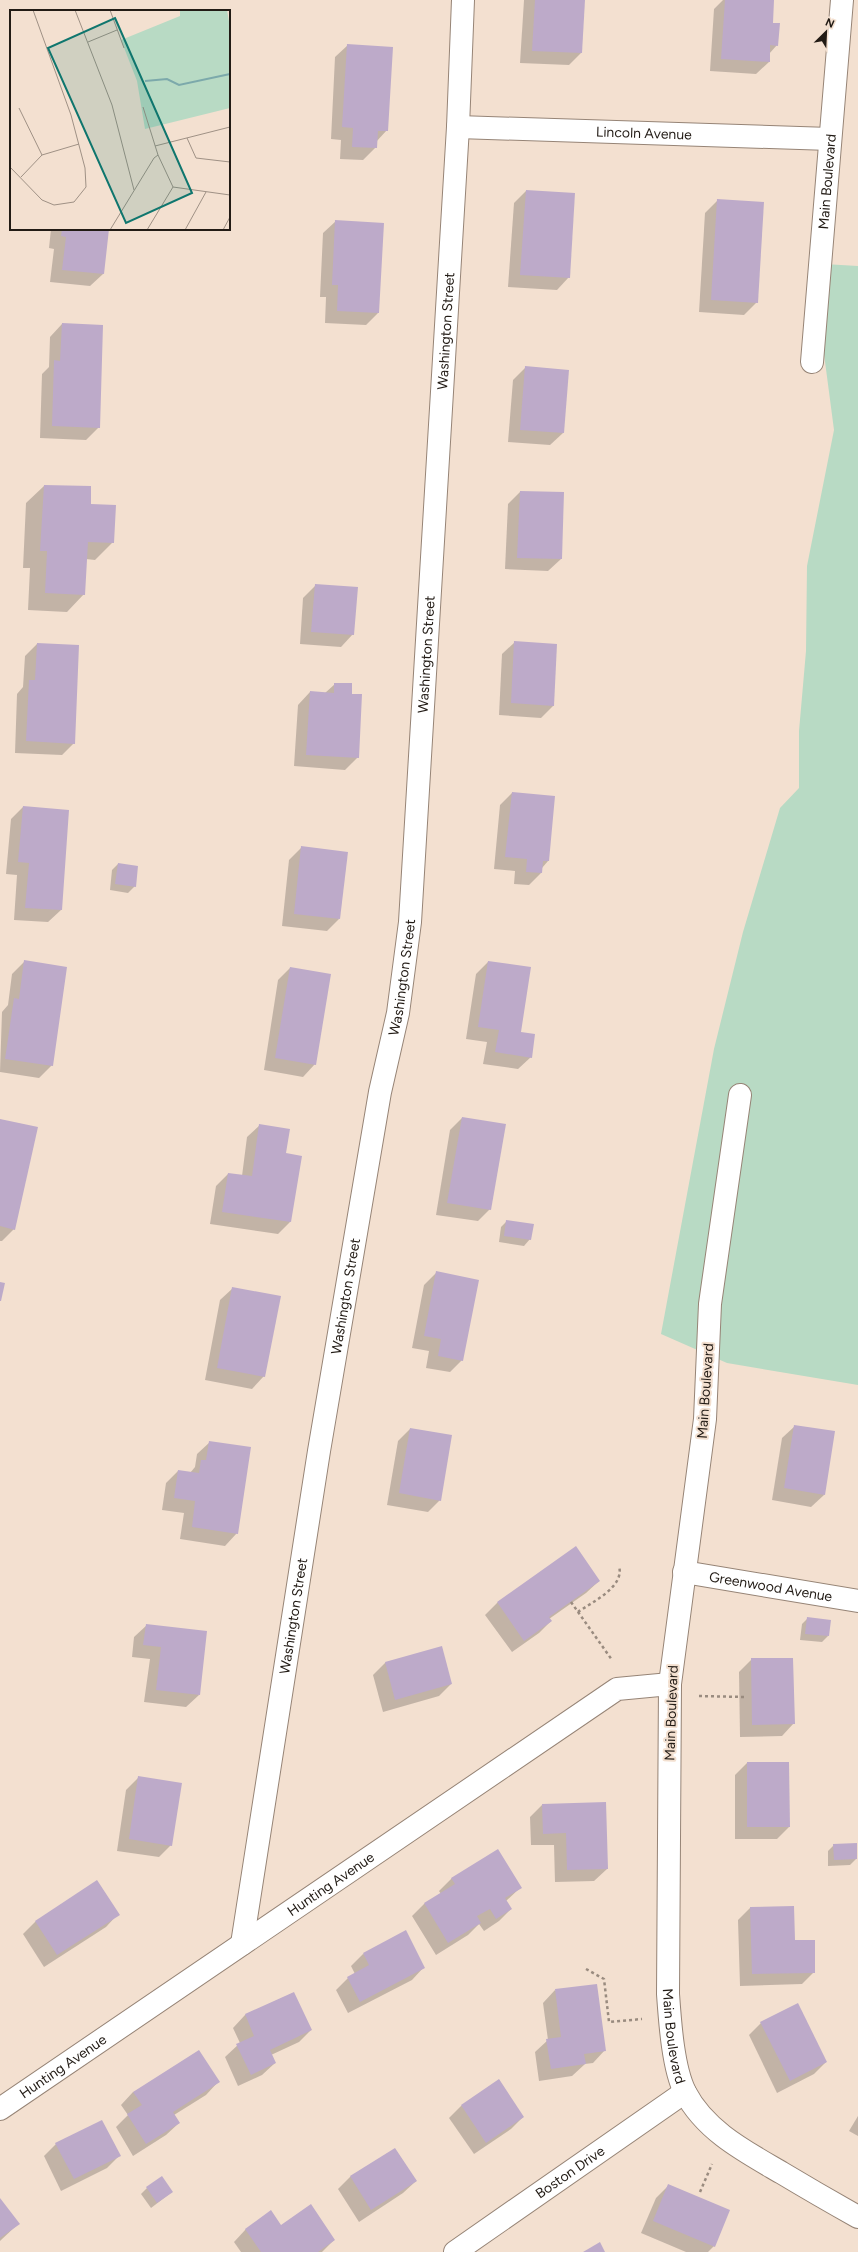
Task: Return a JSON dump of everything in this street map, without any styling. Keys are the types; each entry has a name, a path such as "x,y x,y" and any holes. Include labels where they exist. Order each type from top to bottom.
{"street":[{"name":"Washington Street","path":"242,1944 319,1451 380,1092 398,1013 410,922 458,127 462,0"},
{"name":"Main Boulevard","path":"812,362 842,0"},
{"name":"Lincoln Avenue","path":"458,127 830,139"},
{"name":"Main Boulevard","path":"740,1095 710,1304 705,1419 670,1689 668,1994 674,2050 685,2092 704,2121 735,2145 858,2217"},
{"name":"Greenwood Avenue","path":"684,1572 858,1601"},
{"name":"Hunting Avenue","path":"0,2109 617,1689 670,1689"},
{"name":"Boston Drive","path":"455,2252 685,2092"}],"path":[{"path":"578,1612 616,1585 619,1578 619,1566"},
{"path":"571,1602 612,1658 623,1689"},
{"path":"670,1689 744,1697"},
{"path":"586,1969 604,1979 609,2022 636,2020"}],"green space":[{"path":"824,264 858,266 858,1385 727,1363 661,1334 714,1049 743,932 780,808 799,788 799,731 806,651 807,566 834,430 824,354"}],"building":[{"path":"535,0 585,0 582,53 532,51"},
{"path":"725,0 774,0 773,23 780,23 778,46 770,45 770,62 721,59"},
{"path":"347,44 393,47 388,131 378,131 377,148 352,147 353,128 342,127"},
{"path":"526,190 575,193 570,278 520,275"},
{"path":"717,199 764,202 758,303 711,300"},
{"path":"335,220 384,223 379,313 337,311 338,285 332,285"},
{"path":"62,230 109,230 104,274 62,270 66,237 61,236"},
{"path":"62,323 103,325 100,428 52,426 54,360 60,361"},
{"path":"525,366 569,370 564,433 520,430"},
{"path":"44,485 91,486 91,504 116,505 114,543 88,542 85,595 45,593 47,551 40,551"},
{"path":"520,491 564,492 562,559 517,558"},
{"path":"315,584 358,587 354,635 311,632"},
{"path":"514,641 557,644 554,706 511,703"},
{"path":"37,643 79,645 75,744 26,741 29,680 35,680"},
{"path":"334,683 352,683 352,694 362,694 359,758 306,755 310,691 334,693"},
{"path":"512,792 555,796 549,861 543,861 542,873 526,872 527,859 505,857"},
{"path":"23,806 69,810 62,910 25,908 29,863 18,862"},
{"path":"301,846 348,852 340,919 294,914"},
{"path":"118,863 138,866 136,887 115,884"},
{"path":"24,960 67,967 53,1066 5,1059 14,998 19,999"},
{"path":"488,961 531,967 521,1032 535,1034 532,1058 495,1052 499,1030 478,1027"},
{"path":"290,967 331,974 316,1065 275,1058"},
{"path":"462,1117 506,1124 491,1210 447,1203"},
{"path":"0,1119 38,1127 15,1230 0,1226"},
{"path":"259,1124 290,1129 286,1153 302,1156 291,1222 222,1212 228,1173 252,1176"},
{"path":"506,1220 534,1224 531,1240 504,1236"},
{"path":"436,1271 479,1280 463,1361 438,1356 441,1339 424,1336"},
{"path":"0,1282 5,1283 1,1301 0,1301"},
{"path":"232,1287 281,1296 265,1377 217,1368"},
{"path":"794,1425 835,1431 825,1495 784,1488"},
{"path":"410,1428 452,1435 441,1501 399,1493"},
{"path":"209,1441 251,1447 238,1534 192,1527 195,1501 174,1498 178,1470 199,1473 201,1460 206,1460"},
{"path":"576,1546 600,1581 549,1617 552,1621 524,1641 497,1602"},
{"path":"807,1617 831,1620 829,1636 805,1634"},
{"path":"146,1624 207,1631 200,1695 156,1690 161,1647 143,1645"},
{"path":"442,1646 452,1684 395,1700 385,1662"},
{"path":"751,1658 793,1658 795,1724 752,1725"},
{"path":"747,1762 789,1762 790,1827 747,1827"},
{"path":"138,1776 182,1783 172,1846 129,1839"},
{"path":"606,1802 608,1869 567,1870 566,1833 543,1834 542,1804"},
{"path":"857,1843 857,1859 834,1860 833,1844"},
{"path":"498,1849 522,1888 505,1898 512,1909 496,1919 490,1909 477,1916 481,1923 448,1943 424,1903 455,1884 451,1878"},
{"path":"97,1880 120,1915 57,1955 35,1921"},
{"path":"794,1906 795,1940 815,1940 815,1973 752,1974 750,1907"},
{"path":"406,1930 425,1968 360,2002 347,1977 369,1965 363,1953"},
{"path":"597,1984 606,2051 584,2054 586,2064 551,2069 546,2039 561,2037 555,1989"},
{"path":"294,1992 312,2030 270,2050 276,2063 251,2075 236,2044 254,2036 245,2014"},
{"path":"798,2003 827,2062 790,2081 760,2022"},
{"path":"199,2050 220,2082 173,2112 180,2123 146,2144 127,2114 142,2105 133,2092"},
{"path":"499,2079 524,2117 486,2143 461,2105"},
{"path":"102,2120 121,2156 74,2179 55,2143"},
{"path":"395,2148 417,2181 371,2210 350,2176"},
{"path":"162,2176 173,2192 157,2203 146,2187"},
{"path":"668,2184 730,2210 715,2247 653,2221"},
{"path":"0,2198 20,2224 0,2238"},
{"path":"311,2204 335,2240 318,2252 261,2252 245,2229 271,2210 281,2225"},
{"path":"600,2242 605,2252 583,2252"}]}
